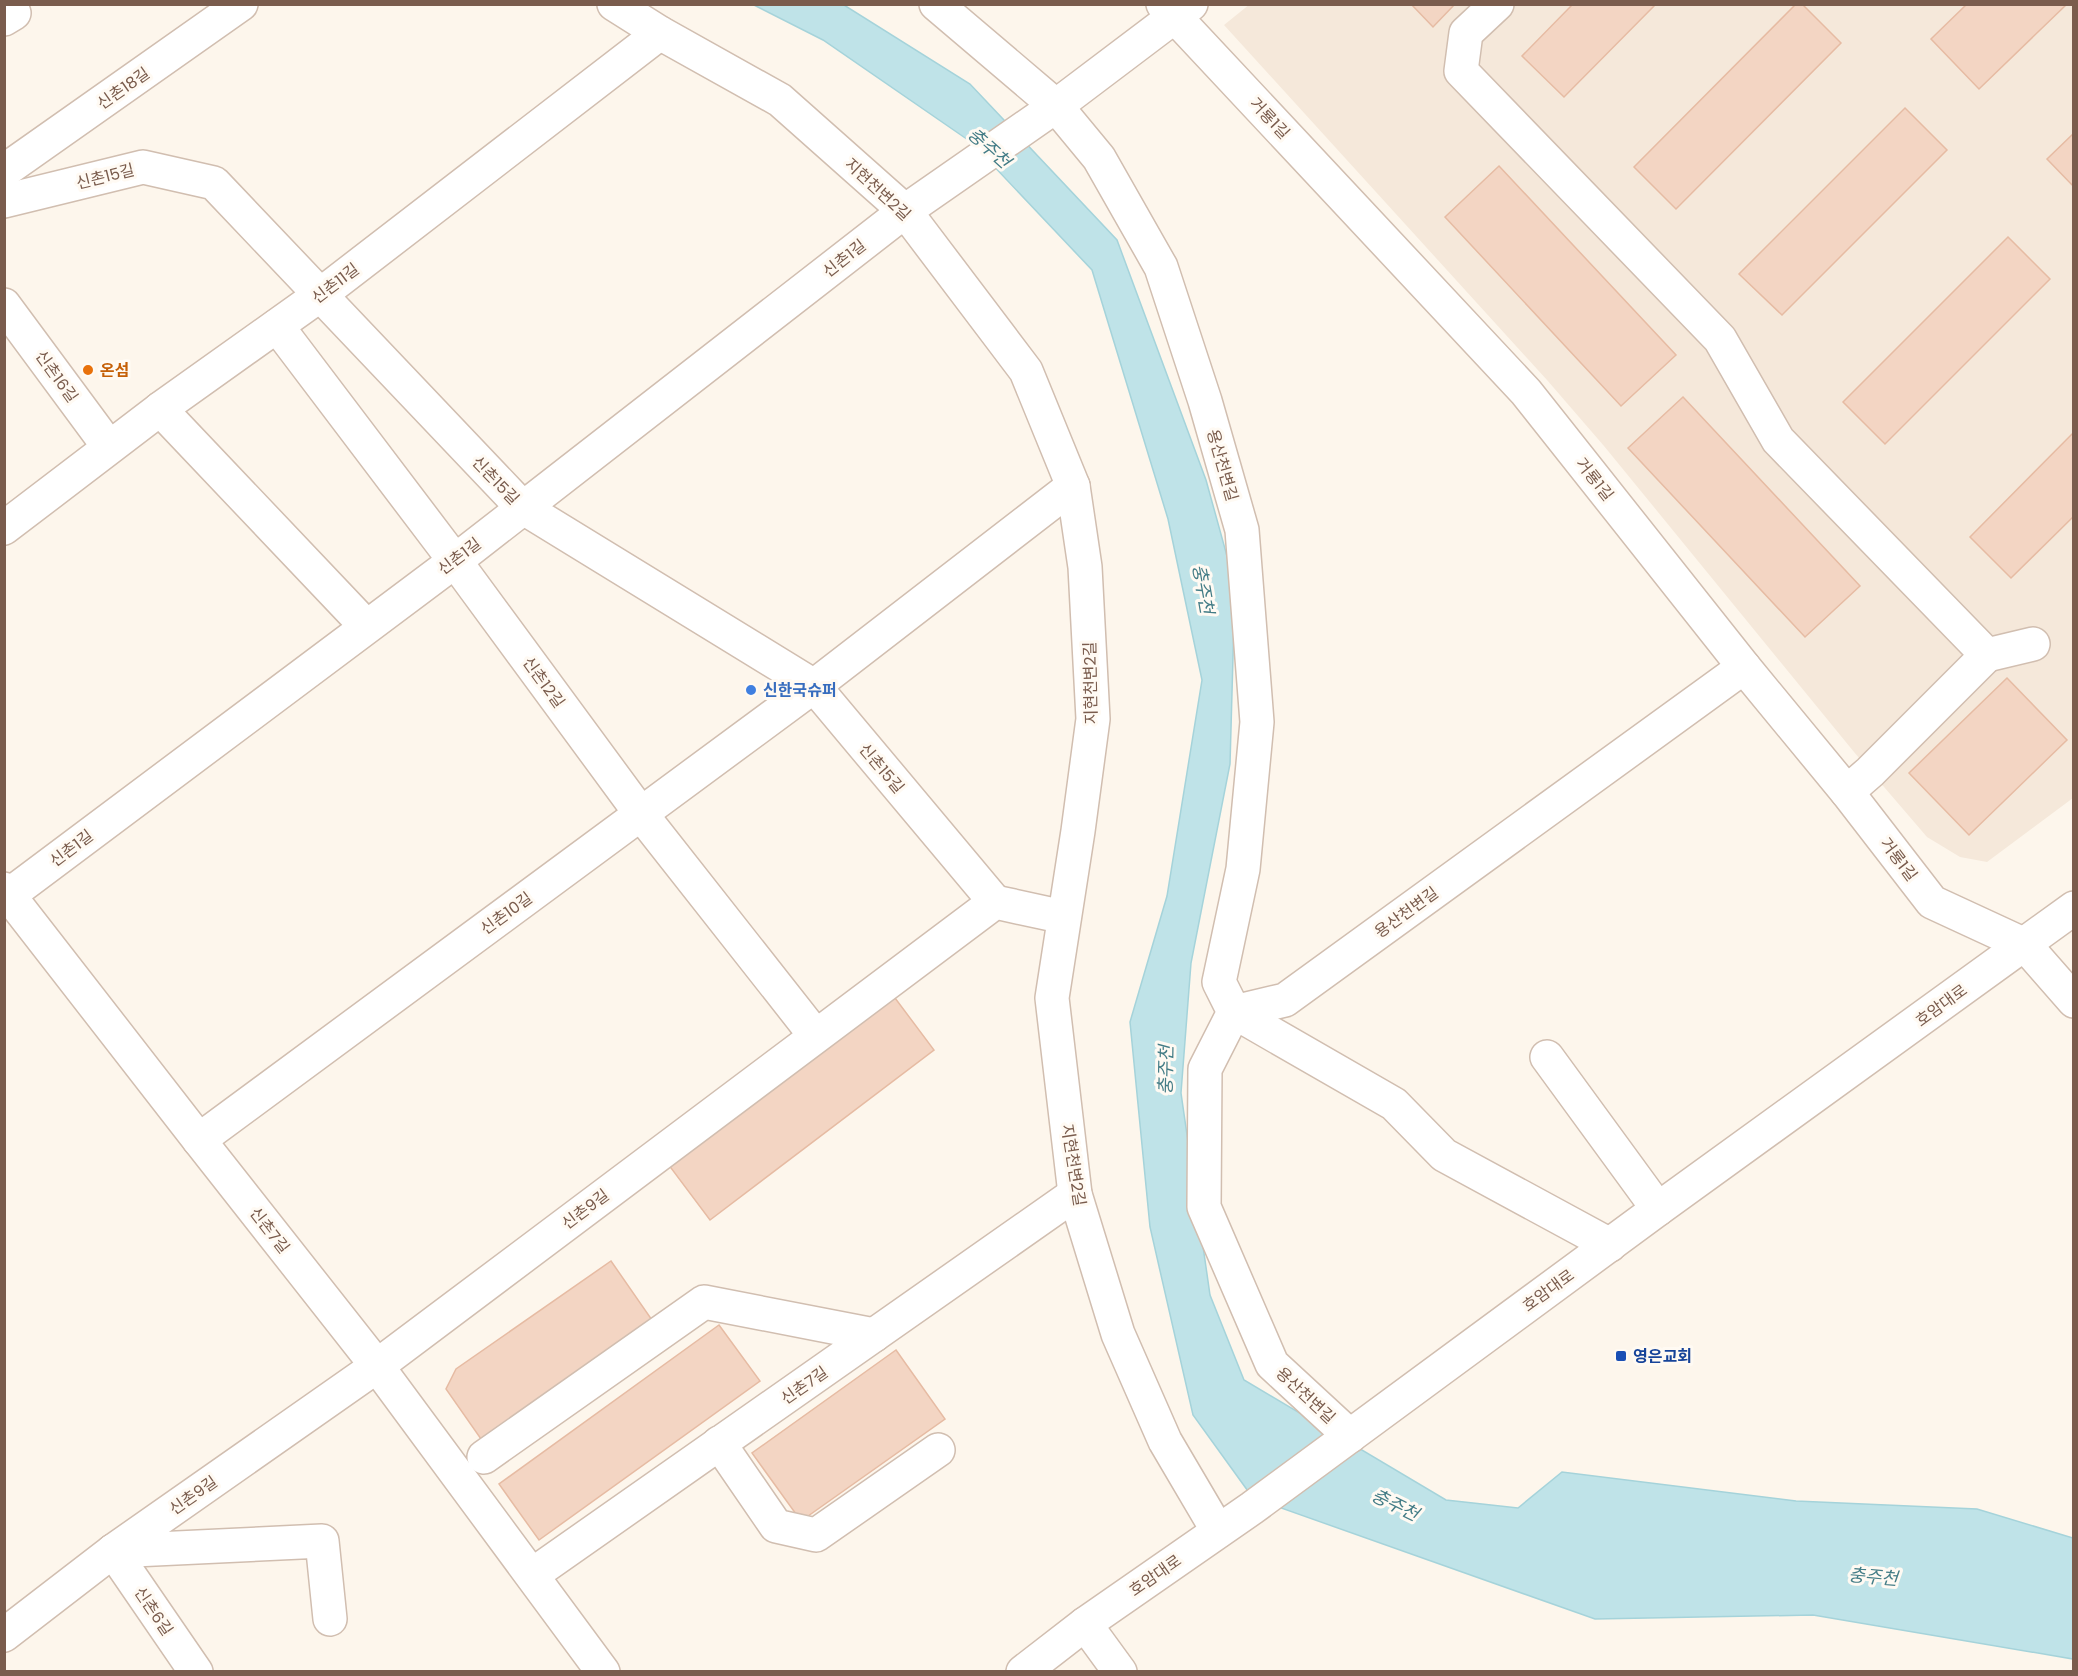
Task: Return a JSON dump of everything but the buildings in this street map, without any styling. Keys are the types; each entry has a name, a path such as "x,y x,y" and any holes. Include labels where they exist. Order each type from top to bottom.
{"street":[{"name":"신촌18길","path":"4,171 241,4"},
{"name":"지현천변2길","path":"614,4 660,33 780,100 905,211 1026,371 1073,486 1085,567 1093,719 1052,998 1076,1194 1118,1334 1165,1441 1218,1531"},
{"name":"용산천변길","path":"936,4 1056,106 1099,158 1161,267 1205,401 1242,530 1257,722 1243,869 1219,982 1234,1012"},
{"path":"1497,4 1466,33 1461,70 1719,339 1778,440 1987,655"},
{"name":"신촌1길","path":"7,892 455,561 905,211 1056,106 1176,9"},
{"name":"거룡1길","path":"1176,9 1526,392 1744,667 1847,792 1932,902 2025,945"},
{"name":"신촌11길","path":"4,528 159,409 320,295 660,33"},
{"name":"신촌15길","path":"4,201 143,167 214,183 522,507 814,686 995,902"},
{"name":"신촌16길","path":"4,305 109,447"},
{"name":"신촌12길","path":"277,326 455,561 641,814 815,1035"},
{"path":"159,409 366,626"},
{"name":"신촌10길","path":"199,1140 814,686 1073,486"},
{"path":"1847,792 1987,655 2033,644"},
{"name":"용산천변길","path":"1234,1012 1285,1000 1744,667"},
{"name":"신촌7길","path":"7,892 377,1366 603,1671"},
{"path":"995,902 1064,917"},
{"name":"신촌9길","path":"4,1635 113,1551 377,1366 995,902"},
{"name":"호암대로","path":"1023,1671 1085,1624 1252,1508 1658,1209 2073,908"},
{"path":"2025,945 2073,1001"},
{"name":"용산천변길","path":"1234,1012 1205,1070 1204,1207 1272,1364 1350,1436"},
{"path":"1234,1012 1394,1104 1444,1155 1610,1245"},
{"path":"1547,1057 1658,1209"},
{"name":"신촌7길","path":"532,1575 1076,1194"},
{"path":"484,1457 704,1302 874,1335"},
{"path":"719,1443 776,1526 816,1535 938,1450"},
{"path":"113,1551 322,1541 330,1619"},
{"name":"신촌6길","path":"113,1551 196,1671"},
{"path":"1085,1624 1120,1671"}],"shaded area":[{"path":"1250,4 2073,5 2073,798 1987,862 1960,857 1927,837 1547,380 1224,25"}],"water":[{"name":"충주천","path":"754,5 844,5 970,84 1117,240 1206,480 1235,585 1230,764 1191,963 1181,1093 1210,1295 1244,1380 1446,1500 1518,1508 1562,1472 1796,1501 1977,1509 2073,1538 2073,1659 1813,1615 1595,1619 1253,1498 1193,1415 1150,1227 1130,1022 1167,896 1202,680 1168,519 1092,270 971,142 823,40"}],"place":[{"name":"온섬","path":"88,370"},
{"name":"신한국슈퍼","path":"751,690"},
{"name":"영은교회","path":"1621,1356"}]}
